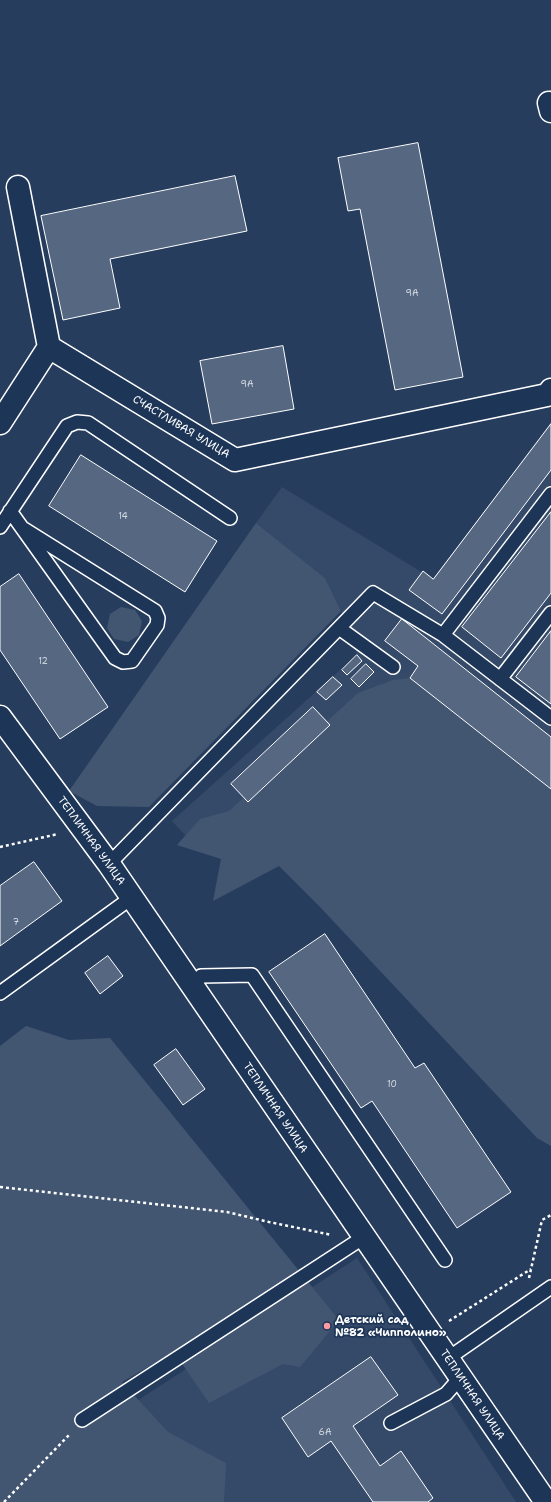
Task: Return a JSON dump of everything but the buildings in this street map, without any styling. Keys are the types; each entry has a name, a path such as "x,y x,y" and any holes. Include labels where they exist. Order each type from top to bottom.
{"street":[{"path":"0,423 50,347 18,187"},
{"name":"СЧАСТЛИВАЯ УЛИЦА","path":"50,347 235,460 547,395 551,390"},
{"name":"ТЕПЛИЧНАЯ УЛИЦА","path":"0,717 109,864 546,1502"}],"lane":[{"path":"0,527 68,426 77,422 88,423 230,518"},
{"path":"443,635 551,494"},
{"path":"10,511 115,658 123,662 132,661 157,625 158,618 154,612 24,529"},
{"path":"109,864 373,593 443,635 551,718"},
{"path":"500,679 551,613"},
{"path":"339,628 393,667"},
{"path":"0,993 131,898"},
{"path":"192,987 201,976 252,975 445,1260"},
{"path":"82,1420 364,1238"},
{"path":"447,1358 551,1287"},
{"path":"391,1422 446,1394 460,1378"}],"path":[{"path":"0,848 83,829"},
{"path":"0,1187 227,1212 324,1234 364,1238"},
{"path":"524,1306 542,1220 551,1215"},
{"path":"430,1332 531,1269"},
{"path":"4,1502 82,1420"}],"shaded area":[{"path":"551,422 551,789 410,678 200,851 172,821 357,655 341,611 325,578 256,523 282,487 433,579"},
{"path":"256,523 325,578 341,611 149,807 97,806 69,791"},
{"path":"121,607 135,610 142,621 139,635 128,642 114,639 107,628 110,614"},
{"path":"410,678 551,789 551,1146 537,1138 320,907 279,866 213,901 221,859 177,845 200,819 229,811 358,693 393,680"},
{"path":"26,1026 69,1040 110,1038 339,1320 300,1367 283,1364 209,1403 174,1352 122,1382 168,1432 226,1463 224,1502 0,1502 0,1046"},
{"name":"Детский сад №82 «Чипполино»","path":"357,1258 516,1502 135,1502 89,1432"}],"place":[{"name":"Детский сад №82 «Чипполино»","path":"327,1326"}]}
